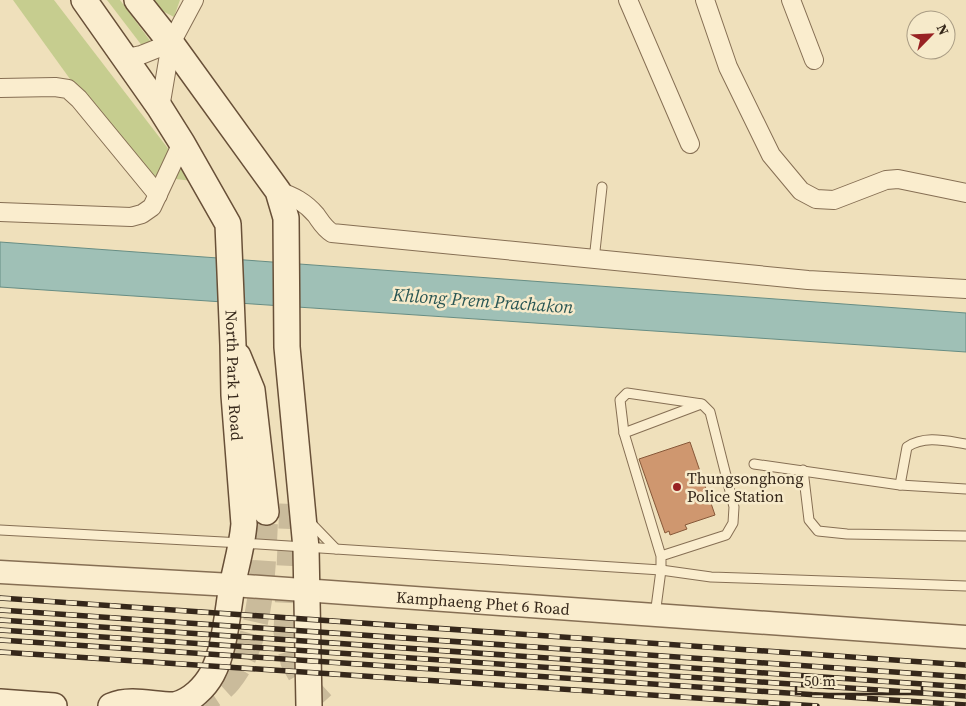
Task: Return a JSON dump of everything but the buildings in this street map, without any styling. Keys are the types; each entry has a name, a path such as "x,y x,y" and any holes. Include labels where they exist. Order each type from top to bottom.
{"main road":[{"name":"North Park 1 Road","path":"84,0 160,108 228,224 234,394 244,524 242,543 219,654 212,674 192,698 174,705 132,702 111,706"},
{"path":"137,0 278,191 286,218 287,391 298,509 306,548 309,706"},
{"path":"233,345 252,390 266,512"},
{"path":"0,702 54,706"}],"street":[{"path":"160,108 171,44 194,0"},
{"path":"628,0 690,144"},
{"path":"705,0 728,67 771,155 801,191 816,199 834,200 886,180 898,179 966,193"},
{"path":"791,0 814,60"},
{"path":"126,58 171,44"},
{"path":"0,88 54,87 68,89 79,99 158,196"},
{"path":"0,212 131,217 142,214 152,206 158,196 182,143"},
{"path":"278,191 292,195 303,202 316,215 324,228 332,233 808,280 966,289"},
{"name":"Kamphaeng Phet 6 Road","path":"0,572 308,590 966,637"}],"lane":[{"path":"594,260 602,187"},
{"path":"655,616 661,556 624,433 620,400 627,394 702,404 710,412 734,507 733,523 726,535 661,556"},
{"path":"624,433 702,404"},
{"path":"900,485 907,448 915,442 928,439 966,444"},
{"path":"754,464 900,485 966,489"},
{"path":"804,470 809,520 818,531 848,534 966,536"},
{"path":"298,509 336,549"},
{"path":"0,530 242,543 661,570 711,577 966,586"}],"green space":[{"path":"13,0 54,0 193,181 149,176 70,79"},
{"path":"107,0 120,0 151,42 143,47"},
{"path":"149,0 180,0 174,17 153,6"}],"water":[{"name":"Khlong Prem Prachakon","path":"0,242 966,313 966,352 0,287"}],"tunnel":[{"path":"292,504 286,632 293,662 307,687 324,706"},
{"path":"191,706 212,696 229,681 241,664 249,644 260,600 266,512"}],"railway":[{"path":"0,598 966,665"},
{"path":"0,610 966,677"},
{"path":"0,620 966,687"},
{"path":"0,630 966,696"},
{"path":"0,640 966,705"},
{"path":"0,652 817,706"}],"place":[{"name":"Thungsonghong Police Station","path":"677,487"}]}
